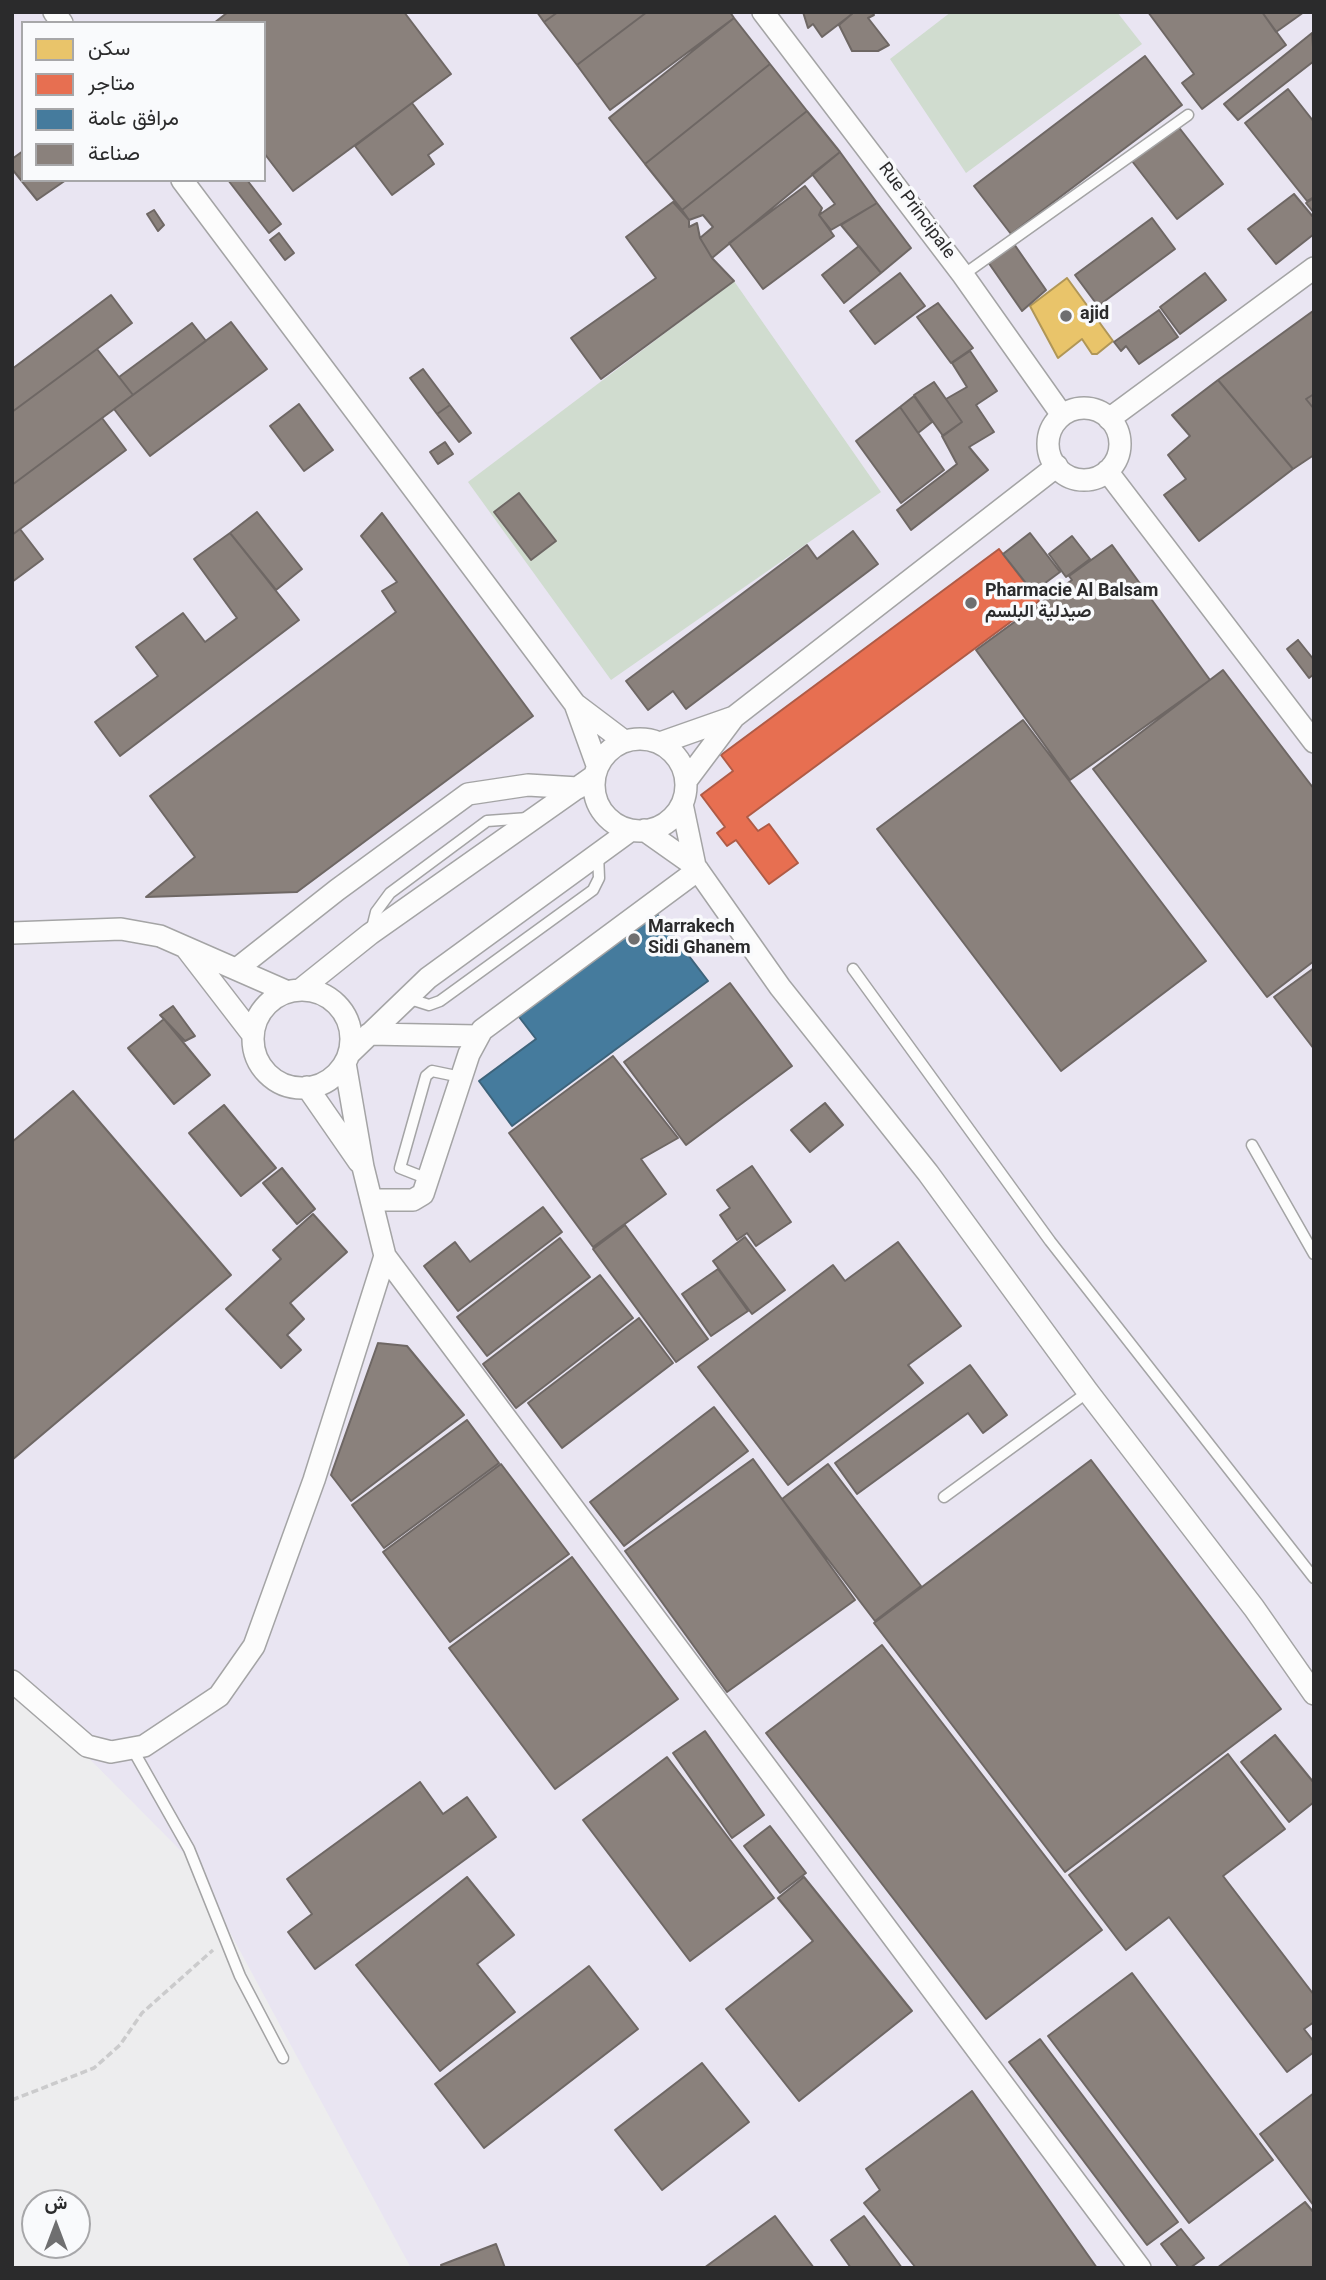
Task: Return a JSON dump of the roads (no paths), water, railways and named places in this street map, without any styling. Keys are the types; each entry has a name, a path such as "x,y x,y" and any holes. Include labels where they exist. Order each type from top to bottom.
{"street":[{"name":"Rue Principale","path":"763,12 963,275 1062,415"},
{"path":"184,182 575,704 624,741"},
{"path":"1110,419 1314,268"},
{"path":"1087,408 1110,419 1116,428 1119,452 1107,471 1085,480 1069,476 1056,466 1049,449 1049,440 1051,430 1062,415 1087,408"},
{"path":"1056,466 734,717 686,781 682,804 697,868 780,987 928,1173 1088,1392 1254,1608 1314,1694"},
{"path":"1107,471 1314,742"},
{"path":"575,704 593,789 601,811 620,827 638,830 697,868"},
{"path":"660,743 734,717"},
{"path":"682,804 666,823 638,830 598,854 405,997 327,1081 307,1087 293,1087 271,1077 257,1058 253,1035 260,1013 277,996 294,991 370,934 535,819 590,776 613,747 624,741 648,739 660,743 678,758 686,781"},
{"path":"238,968 337,890 468,794 590,776"},
{"path":"371,1200 413,1200 423,1194 461,1077 478,1035 697,868"},
{"path":"12,933 121,929 160,936 294,991 323,994 341,1009 351,1030 347,1058 363,1167 385,1256 1140,2268"},
{"path":"185,947 253,1035"},
{"path":"369,1034 478,1035"},
{"path":"307,1087 363,1167"},
{"path":"12,1681 87,1746 111,1752 133,1750 153,1740 219,1696 254,1646 314,1480 385,1256"}],"lane":[{"path":"963,275 1188,116"},
{"path":"853,969 1050,1241 1314,1578"},
{"path":"428,1179 400,1168 426,1076 432,1071 461,1077"},
{"path":"1252,1146 1314,1254"},
{"path":"944,1497 1088,1392"},
{"path":"133,1750 189,1849 224,1940 283,2058"}],"place":[{"name":"ajid","path":"1066,316"},
{"name":"Pharmacie Al Balsam صيدلية البلسم","path":"971,603"},
{"name":"Marrakech Sidi Ghanem","path":"634,939"}]}
